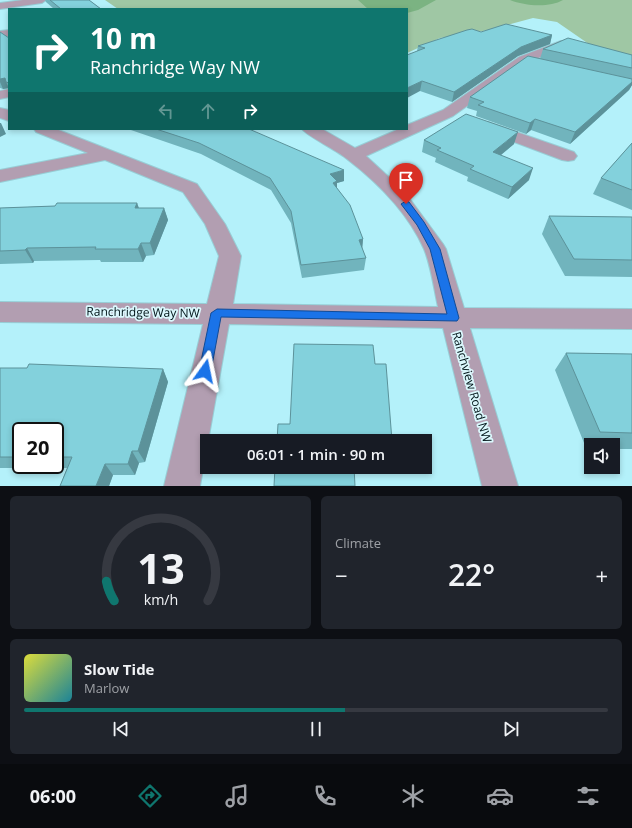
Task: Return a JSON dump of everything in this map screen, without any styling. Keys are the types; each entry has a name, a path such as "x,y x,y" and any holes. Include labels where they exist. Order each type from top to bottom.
{"street":[{"path":"0,6 42,0"},
{"path":"354,155 460,117 523,60 561,44"},
{"path":"523,60 546,65"},
{"path":"460,117 568,156"},
{"path":"44,130 190,188 215,224 230,256 182,486"},
{"name":"Ranchview Road NW","path":"312,130 354,155 389,185 421,224 435,249 500,486"},
{"path":"0,176 107,155"},
{"name":"Ranchridge Way NW","path":"0,312 217,313 453,318 632,319"}],"green space":[{"path":"105,0 632,0 632,57 596,49 557,22 533,18 489,30 440,38 408,53 408,8 117,8"},
{"path":"358,0 436,0 418,10 408,13 408,8 367,8"},
{"path":"510,0 563,0 551,4 530,5"}],"building":[{"path":"50,0 89,0 100,8 60,8"},
{"path":"506,24 552,35 521,47 454,92 422,81 408,88 408,55 425,48 418,46 467,30 472,29 481,32"},
{"path":"0,32 8,37 8,83 6,82 5,78 0,79"},
{"path":"568,38 632,55 632,68 543,49"},
{"path":"528,56 632,79 632,82 575,132 535,119 530,123 478,105 484,102 470,97"},
{"path":"466,114 518,132 493,152 533,168 512,187 470,169 474,166 437,150 441,148 424,140"},
{"path":"159,130 251,130 344,170 330,174 337,181 333,183 350,205 363,239 359,240 366,258 301,265 291,211 270,178 199,143"},
{"path":"632,143 632,190 601,178"},
{"path":"57,203 137,203 135,208 164,208 150,243 141,243 138,249 95,249 96,247 27,248 25,250 0,251 0,208 55,206"},
{"path":"549,216 632,217 632,260 574,259"},
{"path":"294,344 373,345 375,364 386,364 391,434 277,434 278,424 290,424"},
{"path":"566,353 632,354 632,433 600,432"},
{"path":"29,364 163,369 138,451 132,451 128,464 105,464 96,486 60,486 72,457 64,457 64,422 12,422 12,457 0,457 0,368 27,368"},
{"path":"275,474 354,474 355,486 274,486"}],"route":[{"path":"205,371 217,313 453,318 435,249 421,224 406,204"}]}
